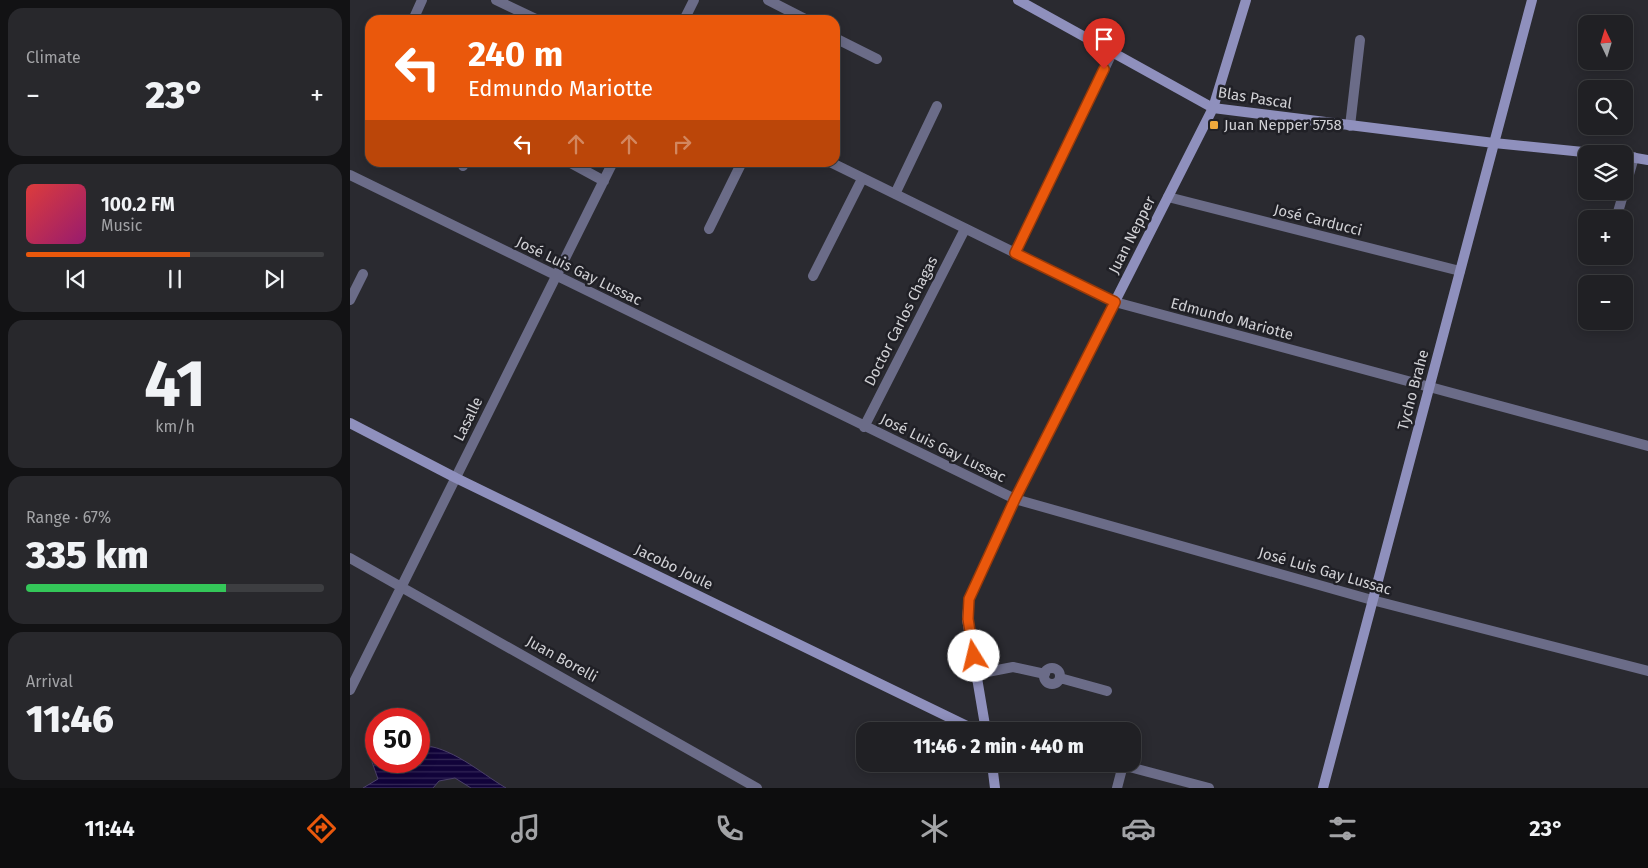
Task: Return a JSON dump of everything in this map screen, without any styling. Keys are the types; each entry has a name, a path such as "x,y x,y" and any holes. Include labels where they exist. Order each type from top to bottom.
{"main road":[{"name":"Blas Pascal","path":"1018,0 1213,108 1350,126 1578,151"},
{"name":"Juan Nepper","path":"985,722 968,619 969,599 1015,499 1213,108 1246,0"},
{"name":"Tycho Brahe","path":"1323,788 1532,0"},
{"path":"1633,157 1648,160"},
{"name":"Jacobo Joule","path":"350,423 456,478 959,722"},
{"path":"993,772 995,788"}],"street":[{"path":"415,15 422,0"},
{"path":"496,0 528,15"},
{"path":"686,15 694,0"},
{"path":"768,0 797,15"},
{"path":"840,40 876,58"},
{"path":"1350,126 1360,40"},
{"path":"1015,253 1112,53"},
{"path":"895,194 937,106"},
{"path":"578,167 604,181"},
{"name":"Lasalle","path":"350,690 353,675 401,587 611,167"},
{"path":"709,229 740,167"},
{"name":"Edmundo Mariotte","path":"839,167 1115,302 1648,446"},
{"name":"José Luis Gay Lussac","path":"350,176 1015,499 1372,600 1648,671"},
{"path":"812,276 862,179"},
{"name":"José Carducci","path":"1168,197 1460,271"},
{"name":"Doctor Carlos Chagas","path":"864,427 965,229"},
{"path":"350,300 364,274"},
{"name":"Juan Borelli","path":"350,558 758,788"},
{"path":"977,674 1013,667 1045,674 1049,683 1055,683 1060,678 1107,691"},
{"path":"1141,769 1210,788"},
{"path":"1117,788 1120,772"}],"shaded area":[{"path":"430,746 464,761 506,788 471,788 455,778 439,781 433,788 363,788 378,779 376,773 430,773"}],"place":[{"name":"Juan Nepper 5758","path":"1214,125"}],"route":[{"path":"974,656 967,608 969,599 1015,499 1115,302 1015,253 1104,69"}]}
